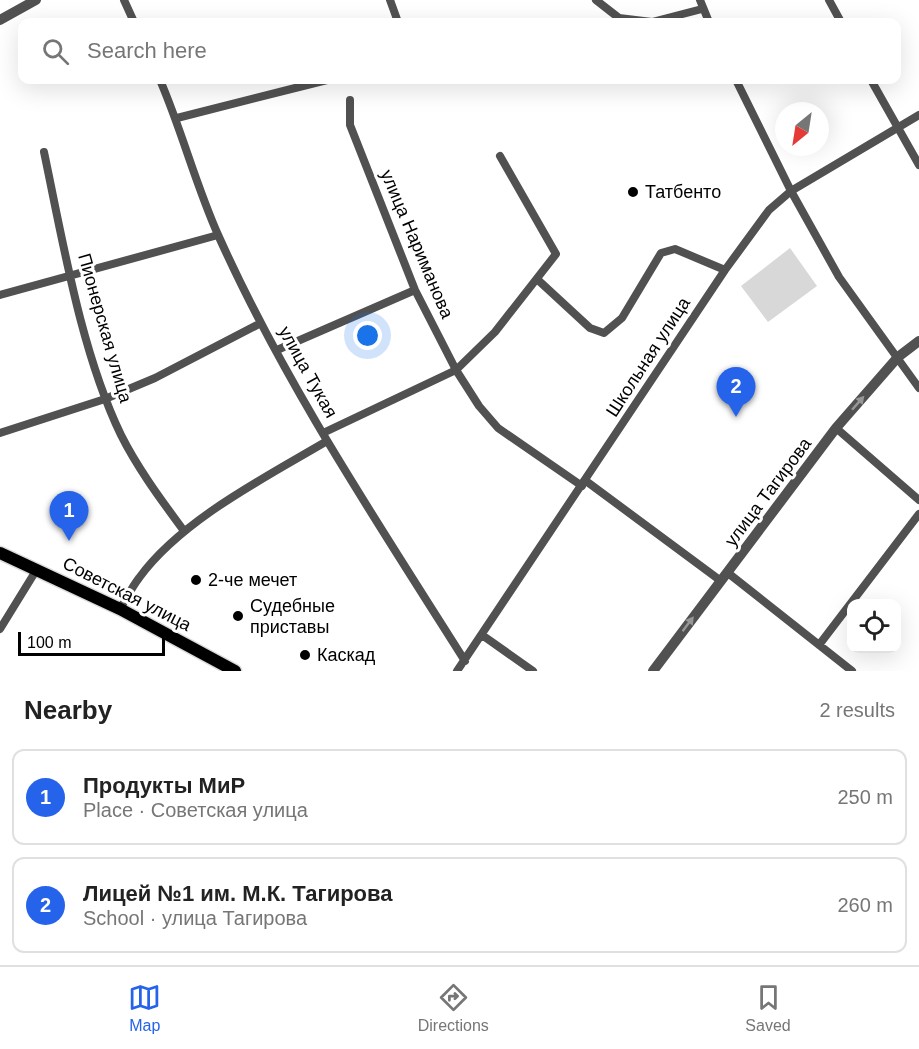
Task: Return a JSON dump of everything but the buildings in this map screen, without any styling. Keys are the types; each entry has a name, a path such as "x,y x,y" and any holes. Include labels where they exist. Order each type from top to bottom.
{"main road":[{"name":"Советская улица","path":"0,553 38,568 120,609 235,671"}],"street":[{"path":"0,20 36,0"},
{"path":"124,0 132,18"},
{"path":"390,0 397,18"},
{"path":"596,0 619,18"},
{"path":"829,0 839,18"},
{"path":"664,18 701,5"},
{"name":"улица Тукая","path":"162,84 177,118 218,235 261,323 325,437 465,661"},
{"path":"177,118 311,84"},
{"path":"738,84 791,191 839,277 919,388"},
{"path":"873,84 919,165"},
{"name":"улица Нариманова","path":"350,100 350,125 415,290 456,370 479,406 498,428 724,577 852,671"},
{"name":"Школьная улица","path":"457,671 725,270 769,210 791,191 919,115"},
{"name":"Пионерская улица","path":"44,152 71,276 105,399 123,438 184,531"},
{"path":"120,609 140,577 184,531 325,437 456,370 495,332 538,280 556,254 500,156"},
{"path":"0,295 218,235"},
{"path":"538,280 590,328 604,333 622,318 660,253 675,249 725,270"},
{"path":"277,350 415,290"},
{"path":"0,433 105,399 155,378 261,323"},
{"name":"улица Тагирова","path":"653,671 836,428 898,357 919,341"},
{"path":"836,428 919,500"},
{"path":"819,645 919,514"},
{"path":"0,629 38,568"},
{"path":"482,635 534,671"}],"shaded area":[{"path":"790,248 817,286 768,322 741,286"}],"place":[{"name":"Татбенто","path":"633,192"},
{"name":"Лицей №1 им. М.К. Тагирова","path":"736,417"},
{"name":"Продукты МиР","path":"69,541"},
{"name":"2-че мечет","path":"196,580"},
{"name":"Судебные приставы","path":"238,616"},
{"name":"Каскад","path":"305,655"}]}
